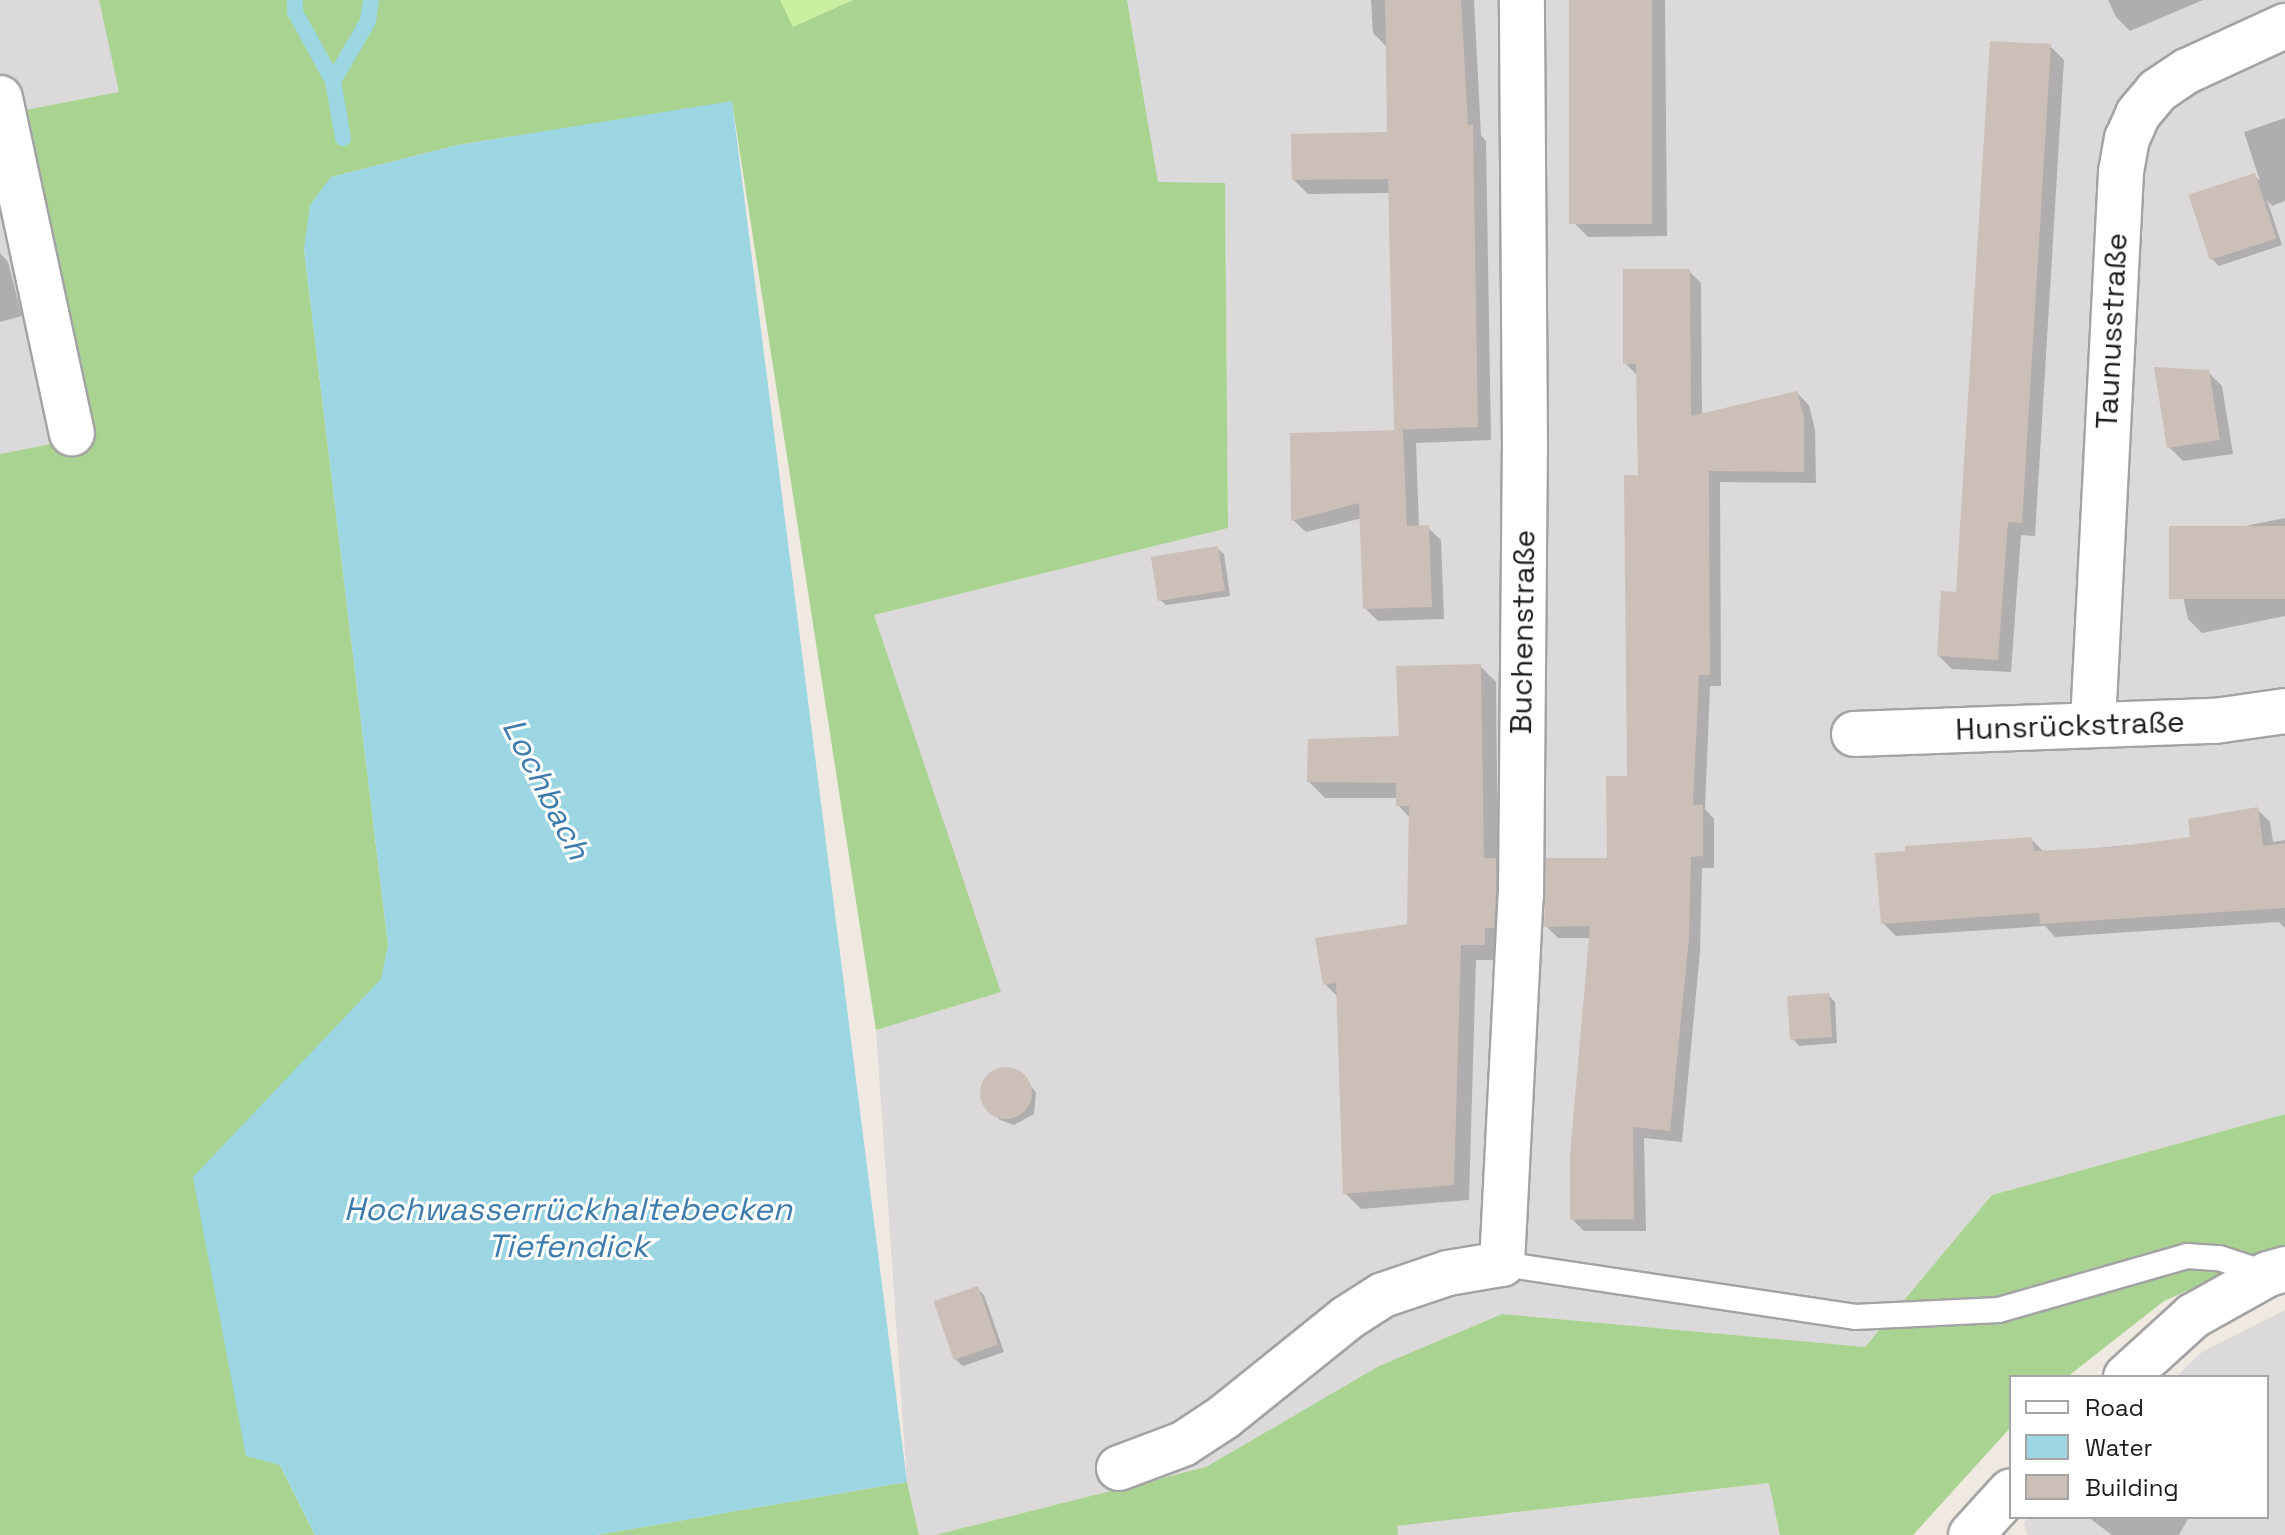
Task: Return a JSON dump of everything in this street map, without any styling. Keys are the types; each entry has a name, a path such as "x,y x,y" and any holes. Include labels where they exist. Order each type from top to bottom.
{"street":[{"name":"Buchenstraße","path":"1502,1264 1521,895 1525,450 1522,0"},
{"name":"Taunusstraße","path":"2093,723 2120,187 2127,139 2138,114 2157,91 2187,71 2285,26"},
{"path":"0,98 72,433"},
{"name":"Hunsrückstraße","path":"1854,734 2215,721 2285,711"},
{"path":"1119,1468 1183,1444 1224,1417 1347,1318 1383,1295 1448,1273 1502,1264"},
{"path":"2128,1375 2193,1316 2276,1272"},
{"path":"1971,1535 2009,1493"}],"lane":[{"path":"1502,1264 1855,1317 1999,1310 2187,1256 2219,1258 2276,1272"}],"shaded area":[{"path":"0,0 99,0 120,92 15,112 87,437 0,454"},
{"path":"1127,0 2285,0 2285,1114 1992,1195 1865,1347 1502,1314 1379,1366 1206,1467 935,1535 919,1535 907,1482 876,1030 1000,992 874,615 1228,528 1225,184 1158,183"},
{"path":"2285,1310 2285,1535 2027,1535 2024,1522 2027,1519 2269,1519 2269,1375 2178,1375 2202,1352"},
{"path":"1770,1483 1780,1535 1398,1535 1396,1526"}],"green space":[{"path":"99,0 780,0 793,27 853,0 1127,0 1158,182 1225,183 1228,528 874,615 1001,992 876,1030 732,102 458,145 331,177 304,249 388,945 382,979 352,1012 280,1465 315,1535 0,1535 0,454 87,437 15,112 119,92"},
{"path":"780,0 853,0 792,28"},
{"path":"2285,1114 2285,1247 2164,1301 2070,1375 2009,1375 2009,1429 1913,1535 1780,1535 1769,1483 1397,1526 1398,1535 935,1535 1206,1467 1379,1366 1502,1314 1865,1347 1992,1195"},
{"path":"907,1482 919,1535 596,1535"}],"water":[{"name":"Hochwasserrückhaltebecken Tiefendick","path":"732,101 907,1482 596,1535 315,1535 280,1465 246,1456 193,1177 381,979 388,945 304,249 310,205 331,177 458,145"}],"building":[{"path":"1385,0 1461,0 1468,125 1473,124 1478,427 1394,430 1388,179 1292,180 1291,134 1387,132"},
{"path":"1569,0 1652,0 1652,224 1569,224"},
{"path":"1990,41 2051,44 2022,523 2008,522 1998,660 1937,656 1941,591 1956,592"},
{"path":"2255,173 2276,239 2210,260 2188,195"},
{"path":"1623,269 1690,269 1691,416 1797,391 1804,417 1804,472 1709,471 1710,675 1699,675 1693,805 1703,805 1703,856 1691,857 1689,939 1670,1131 1633,1127 1634,1219 1570,1220 1570,1155 1590,926 1544,927 1546,858 1607,858 1606,776 1627,776 1624,475 1638,475 1636,364 1623,364"},
{"path":"2154,367 2209,370 2220,440 2167,448"},
{"path":"1403,430 1407,526 1429,525 1432,607 1363,609 1359,503 1291,521 1290,433"},
{"path":"2169,526 2285,526 2285,599 2169,599"},
{"path":"1218,546 1225,590 1158,601 1151,557"},
{"path":"1481,664 1484,858 1496,858 1496,894 1494,928 1485,928 1485,945 1461,945 1454,1185 1343,1194 1336,983 1323,985 1315,938 1407,924 1409,806 1396,806 1396,783 1307,782 1308,739 1399,736 1396,666"},
{"path":"2258,807 2263,846 2285,843 2285,908 2040,924 2039,913 1881,924 1875,853 1905,851 1905,846 2032,837 2034,851 2114,847 2190,837 2188,819"},
{"path":"1829,993 1832,1037 1790,1040 1787,996"},
{"path":"1006,1067 1024,1075 1032,1093 1024,1111 1006,1119 988,1111 980,1093 988,1075"},
{"path":"978,1286 998,1345 954,1360 934,1301"}],"waterway":[{"name":"Lochbach","path":"295,0 295,12 333,81 343,138"},
{"name":"Lochbach","path":"333,81 368,21 371,0"}]}
